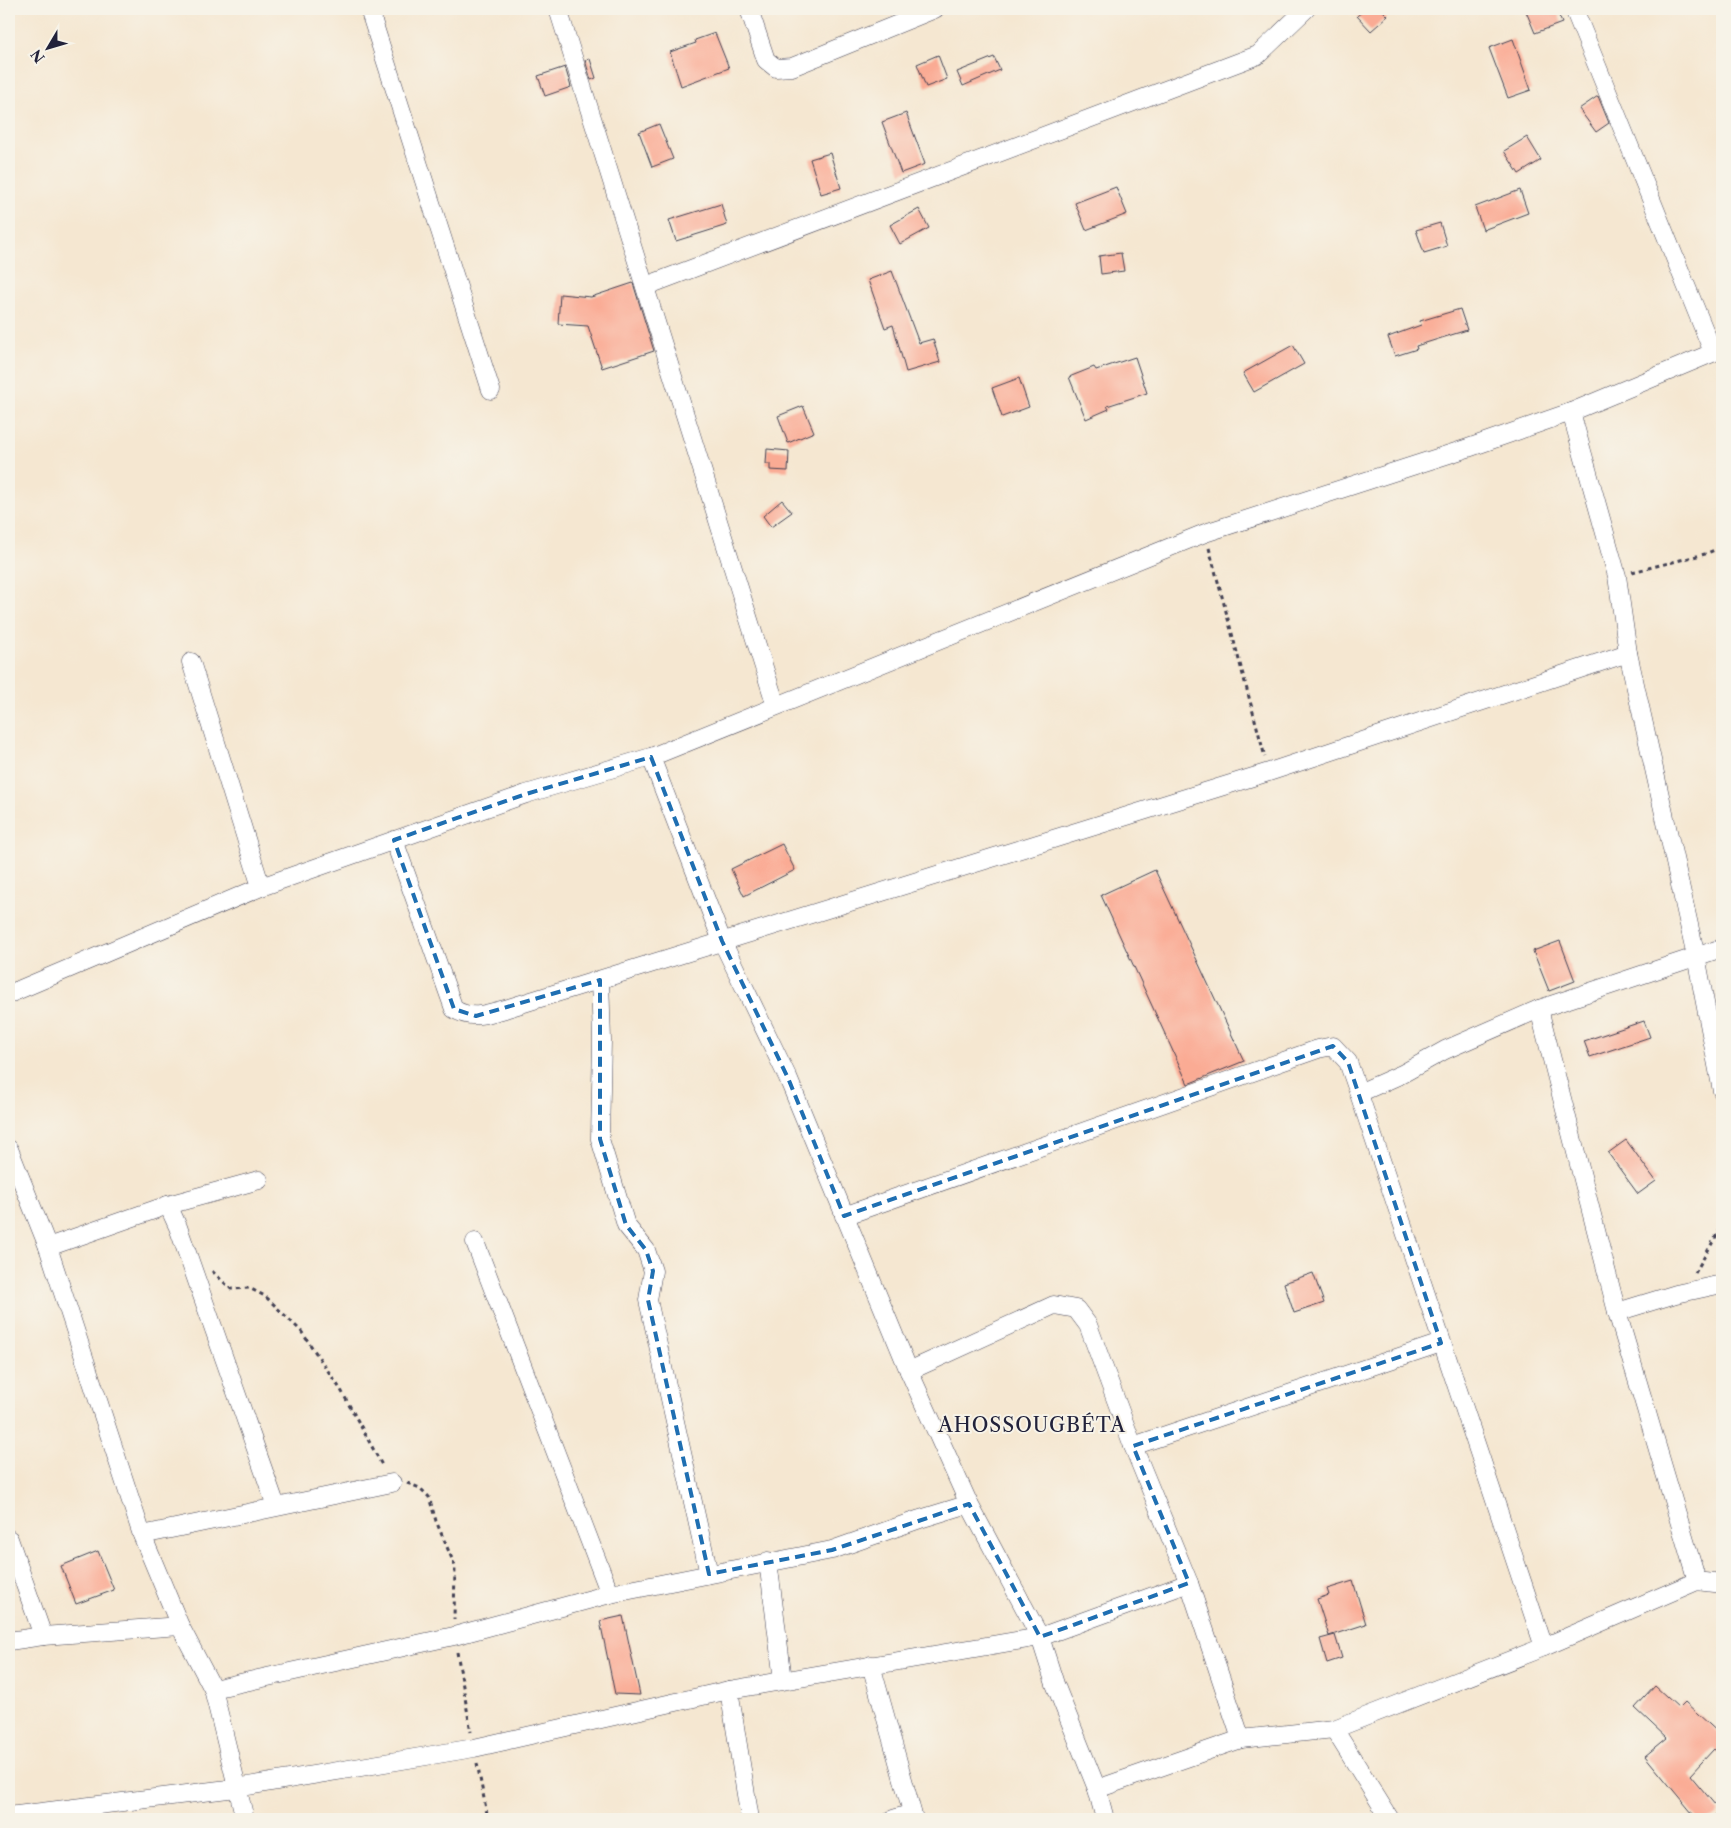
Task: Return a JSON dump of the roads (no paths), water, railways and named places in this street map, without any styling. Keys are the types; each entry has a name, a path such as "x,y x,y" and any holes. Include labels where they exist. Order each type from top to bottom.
{"street":[{"path":"369,9 491,390"},
{"path":"558,9 776,706"},
{"path":"749,9 766,60 776,68 792,67 913,13 935,9"},
{"path":"646,286 1258,55 1306,9"},
{"path":"9,994 261,887 526,794 651,757 935,644 1205,533 1468,448 1571,412 1718,351 1574,9"},
{"path":"1571,412 1617,576 1628,653 1696,956 1722,1091"},
{"path":"394,840 454,1009 463,1015 476,1016 600,980 1269,772 1628,653"},
{"path":"191,662 261,887"},
{"path":"651,757 722,941 788,1078 908,1371 969,1504 1040,1636 1055,1684 1097,1789 1106,1819"},
{"path":"1358,1093 1402,1074 1445,1050 1539,1009 1722,948"},
{"path":"600,980 602,1040 600,1140 626,1225 646,1250 653,1272 648,1300 709,1574"},
{"path":"1539,1009 1617,1312 1697,1581"},
{"path":"844,1216 1318,1049 1333,1046 1348,1062 1544,1646"},
{"path":"9,1149 48,1247 142,1535 180,1626 213,1689 244,1819"},
{"path":"48,1247 168,1205 258,1180"},
{"path":"168,1205 178,1227 276,1506"},
{"path":"475,1242 610,1594"},
{"path":"1617,1312 1676,1294 1722,1284"},
{"path":"908,1371 1054,1304 1076,1309 1088,1325 1133,1446 1189,1583 1241,1739"},
{"path":"1133,1446 1441,1343"},
{"path":"142,1535 392,1483"},
{"path":"213,1689 454,1636 610,1594 768,1561 832,1550 969,1504"},
{"path":"9,1539 42,1636"},
{"path":"768,1561 783,1680"},
{"path":"1097,1789 1241,1739 1334,1729 1544,1646 1697,1581 1722,1584"},
{"path":"9,1816 236,1788 474,1748 729,1690 1040,1636 1189,1583"},
{"path":"9,1641 42,1636 180,1626"},
{"path":"871,1665 913,1816 893,1819"},
{"path":"729,1690 750,1819"},
{"path":"1334,1729 1390,1819"}],"district":[{"name":"AHOSSOUGBÉTA","path":"1032,1425"}]}
